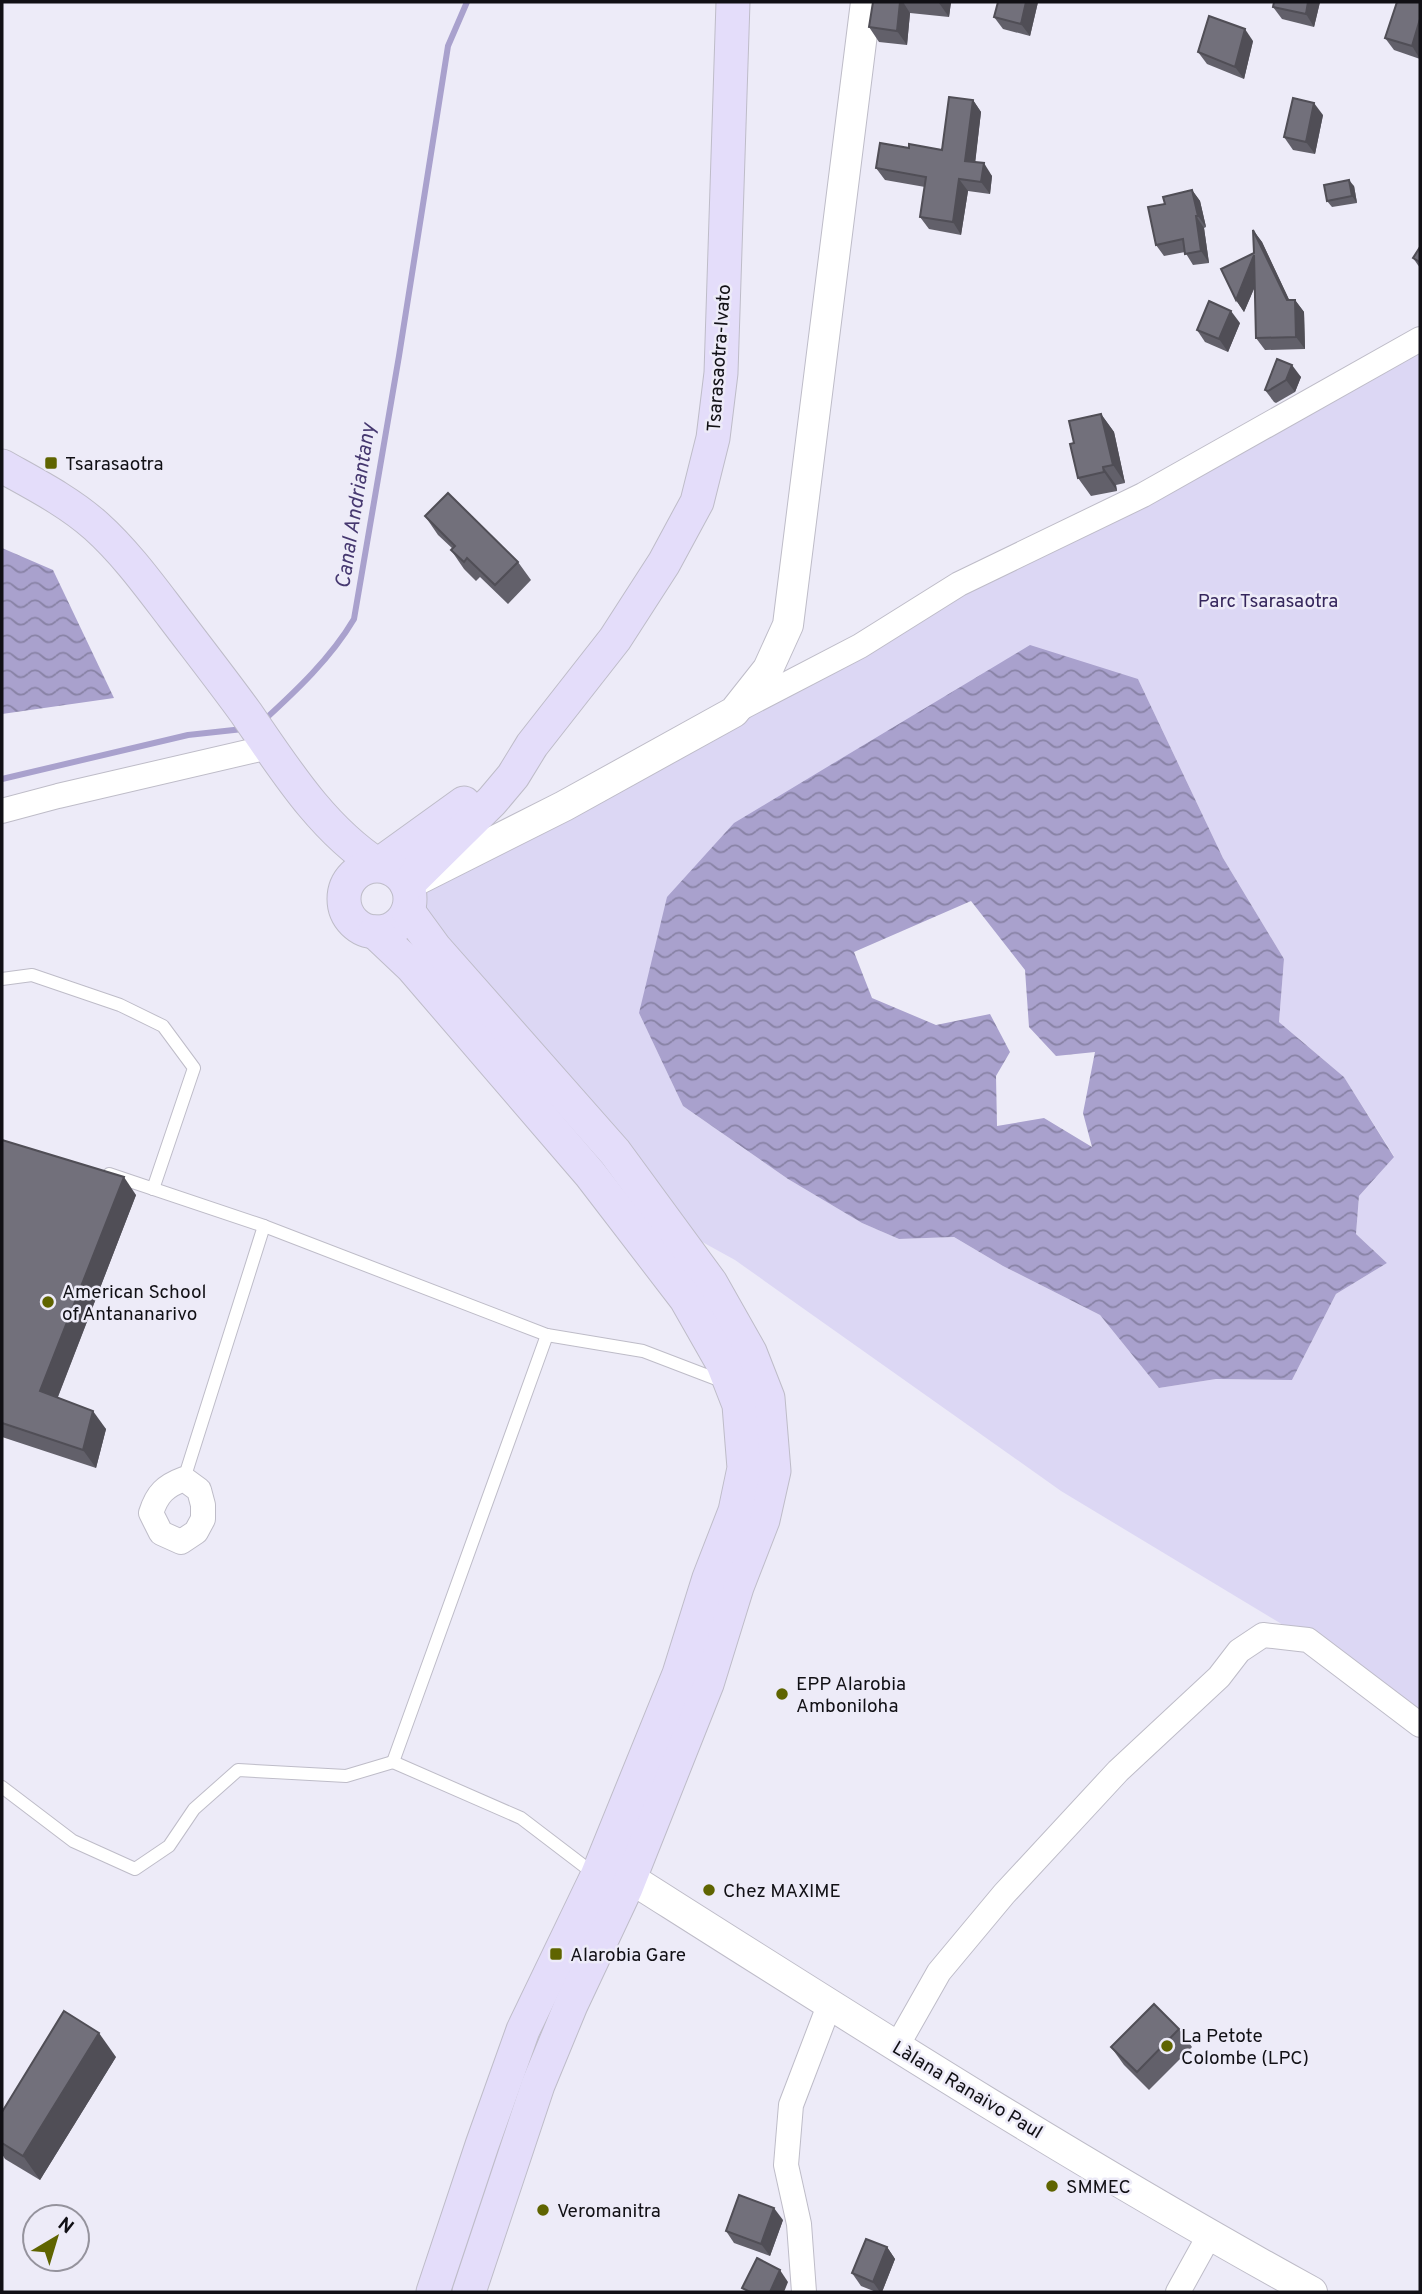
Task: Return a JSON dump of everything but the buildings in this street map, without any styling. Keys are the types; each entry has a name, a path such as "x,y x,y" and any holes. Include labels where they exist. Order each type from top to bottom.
{"main road":[{"name":"Tsarasaotra-Ivato","path":"533,745 615,639 664,563 697,502 713,438 721,373 733,2"},
{"path":"2,466 67,503 96,526 154,591 329,825 360,853 378,865 396,871 407,898 435,948 616,1154 711,1283 750,1352 768,1398 774,1471 763,1520 737,1587 707,1684 610,1872 523,2030 433,2292"},
{"path":"533,745 513,776 407,898 403,921 386,932 374,932 364,930 348,916 342,896 345,886 359,871 378,865 450,814 533,745"},
{"path":"329,825 345,886"},
{"path":"374,932 412,967 590,1174 686,1299 723,1364 739,1405 744,1468 735,1511 709,1578 679,1674 610,1872 571,2005 538,2085 469,2292"}],"street":[{"path":"734,712 768,669 788,625 866,2"},
{"path":"407,898 518,830 860,646 959,584 1143,495 1420,340"},
{"path":"2,811 270,747"},
{"path":"497,795 518,830"},
{"path":"897,2046 939,1972 1004,1894 1118,1771 1219,1677 1240,1651 1263,1635 1308,1640 1420,1725"},
{"name":"Làlana Ranaivo Paul","path":"610,1872 830,2003 1209,2236 1312,2292"},
{"path":"804,2292 799,2224 786,2165 791,2105 830,2003"},
{"path":"1178,2292 1209,2236"}],"lane":[{"path":"2,979 32,975 120,1005 163,1026 194,1068 153,1189"},
{"path":"96,1170 264,1226 547,1335 643,1351 731,1385"},
{"path":"184,1479 264,1226"},
{"path":"393,1762 547,1335"},
{"path":"2,1787 73,1841 135,1869 169,1846 194,1809 239,1770 346,1776 393,1762 521,1818 610,1872"}],"green space":[{"name":"Parc Tsarasaotra","path":"1420,339 1420,1725 1308,1640 1061,1491 735,1260 675,1227 422,907 419,892","holes":["1138,679 1223,858 1284,959 1279,1022 1344,1077 1394,1156 1359,1196 1356,1234 1387,1263 1336,1294 1292,1380 1216,1379 1159,1388 1100,1315 1003,1266 954,1237 899,1239 862,1223 788,1179 683,1106 639,1013"]}],"water":[{"path":"2,548 53,570 114,698 2,714"},
{"path":"1030,645 1138,679 1223,858 1284,959 1279,1022 1344,1077 1394,1157 1359,1196 1356,1234 1387,1263 1336,1294 1292,1380 1216,1379 1159,1388 1100,1315 1003,1266 954,1237 899,1239 862,1223 788,1179 683,1106 639,1013 667,897 734,823","holes":["971,901 1025,970 1029,1027 1056,1056 1095,1052 1083,1113 1092,1147 1044,1118 997,1126 996,1076 1010,1052 990,1014 936,1025 872,998 854,952"]}],"waterway":[{"name":"Canal Andriantany","path":"262,722 324,661 354,619 448,46 467,2"},
{"name":"Canal Andriantany","path":"2,779 188,735 243,729"}],"place":[{"name":"Tsarasaotra","path":"51,463"},
{"name":"American School of Antananarivo","path":"48,1302"},
{"name":"EPP Alarobia Amboniloha","path":"782,1694"},
{"name":"Chez MAXIME","path":"709,1890"},
{"name":"Alarobia Gare","path":"556,1954"},
{"name":"La Petote Colombe (LPC)","path":"1167,2046"},
{"name":"SMMEC","path":"1052,2186"},
{"name":"Veromanitra","path":"543,2210"}]}
